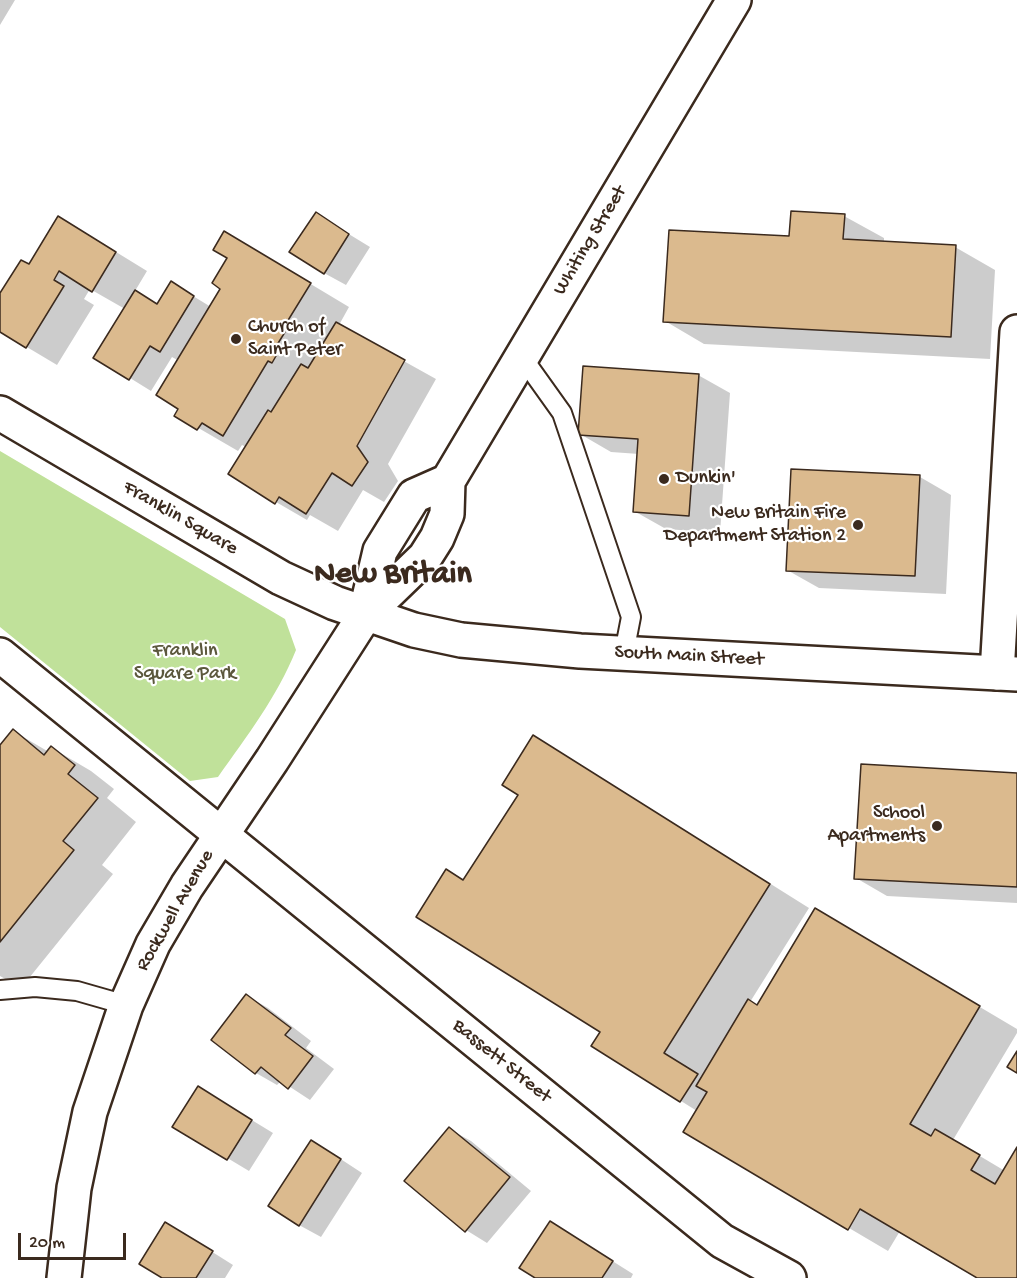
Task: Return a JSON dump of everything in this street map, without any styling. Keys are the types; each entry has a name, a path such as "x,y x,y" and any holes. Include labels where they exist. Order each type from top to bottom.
{"street":[{"name":"Whiting Street","path":"365,615 425,557 437,538 447,514 448,481 734,0"},
{"path":"1007,673 1017,332"},
{"name":"Franklin Square","path":"0,413 265,569 308,591 365,615"},
{"name":"South Main Street","path":"365,615 414,630 461,640 624,653 1007,673"},
{"name":"Rockwell Avenue","path":"64,1278 82,1145 100,1077 126,1005 163,926 187,886 272,760 365,615"},
{"path":"0,655 221,835"},
{"name":"Bassett Street","path":"221,835 722,1241 789,1278"}],"lane":[{"path":"522,357 562,413 570,436 631,617 624,653"},
{"path":"0,990 36,987 77,991 126,1005"}],"green space":[{"name":"Franklin Square Park","path":"0,451 285,619 296,650 271,700 218,777 190,781 0,627"}],"building":[{"path":"791,211 845,214 843,239 956,245 951,337 663,322 669,230 789,236"},
{"path":"316,212 349,234 324,274 289,252"},
{"path":"58,216 116,252 92,292 59,271 54,280 64,286 26,348 0,332 0,293 21,260 29,264"},
{"name":"Church of Saint Peter","path":"224,231 311,283 287,322 290,324 272,353 276,356 272,363 268,361 223,436 202,423 197,430 174,416 178,409 156,395 220,289 212,283 227,258 213,250"},
{"path":"171,281 194,296 160,352 150,346 129,380 93,358 135,290 157,304"},
{"path":"336,322 405,360 357,446 368,462 352,486 332,473 306,514 279,497 275,504 228,474 268,410 271,412 301,364 308,368"},
{"path":"583,366 699,374 689,516 633,512 638,439 578,435"},
{"path":"791,469 920,475 915,576 786,571"},
{"path":"13,729 44,755 51,746 75,765 68,774 98,798 63,841 74,850 0,942 0,745"},
{"path":"533,735 770,884 664,1053 698,1074 680,1102 591,1046 600,1032 416,917 446,869 463,880 518,795 502,785"},
{"name":"School Apartments","path":"861,764 1017,773 1017,887 854,879"},
{"path":"815,908 980,1006 910,1124 931,1136 935,1129 980,1155 971,1170 995,1184 1017,1147 1017,1278 977,1278 860,1209 848,1230 683,1132 707,1092 696,1086 748,999 757,1005"},
{"path":"246,994 291,1028 285,1035 313,1056 288,1089 261,1067 255,1074 211,1040"},
{"path":"1017,1051 1017,1073 1007,1067"},
{"path":"198,1086 252,1120 227,1160 172,1127"},
{"path":"449,1127 510,1177 465,1232 404,1181"},
{"path":"311,1140 341,1159 299,1226 268,1206"},
{"path":"550,1221 613,1261 602,1278 535,1278 519,1268"},
{"path":"165,1222 213,1251 196,1278 162,1278 139,1264"}],"place":[{"name":"Church of Saint Peter","path":"236,339"},
{"name":"Dunkin'","path":"664,479"},
{"name":"New Britain Fire Department Station 2","path":"858,525"},
{"name":"School Apartments","path":"937,826"}],"district":[{"name":"New Britain","path":"393,576"}]}
